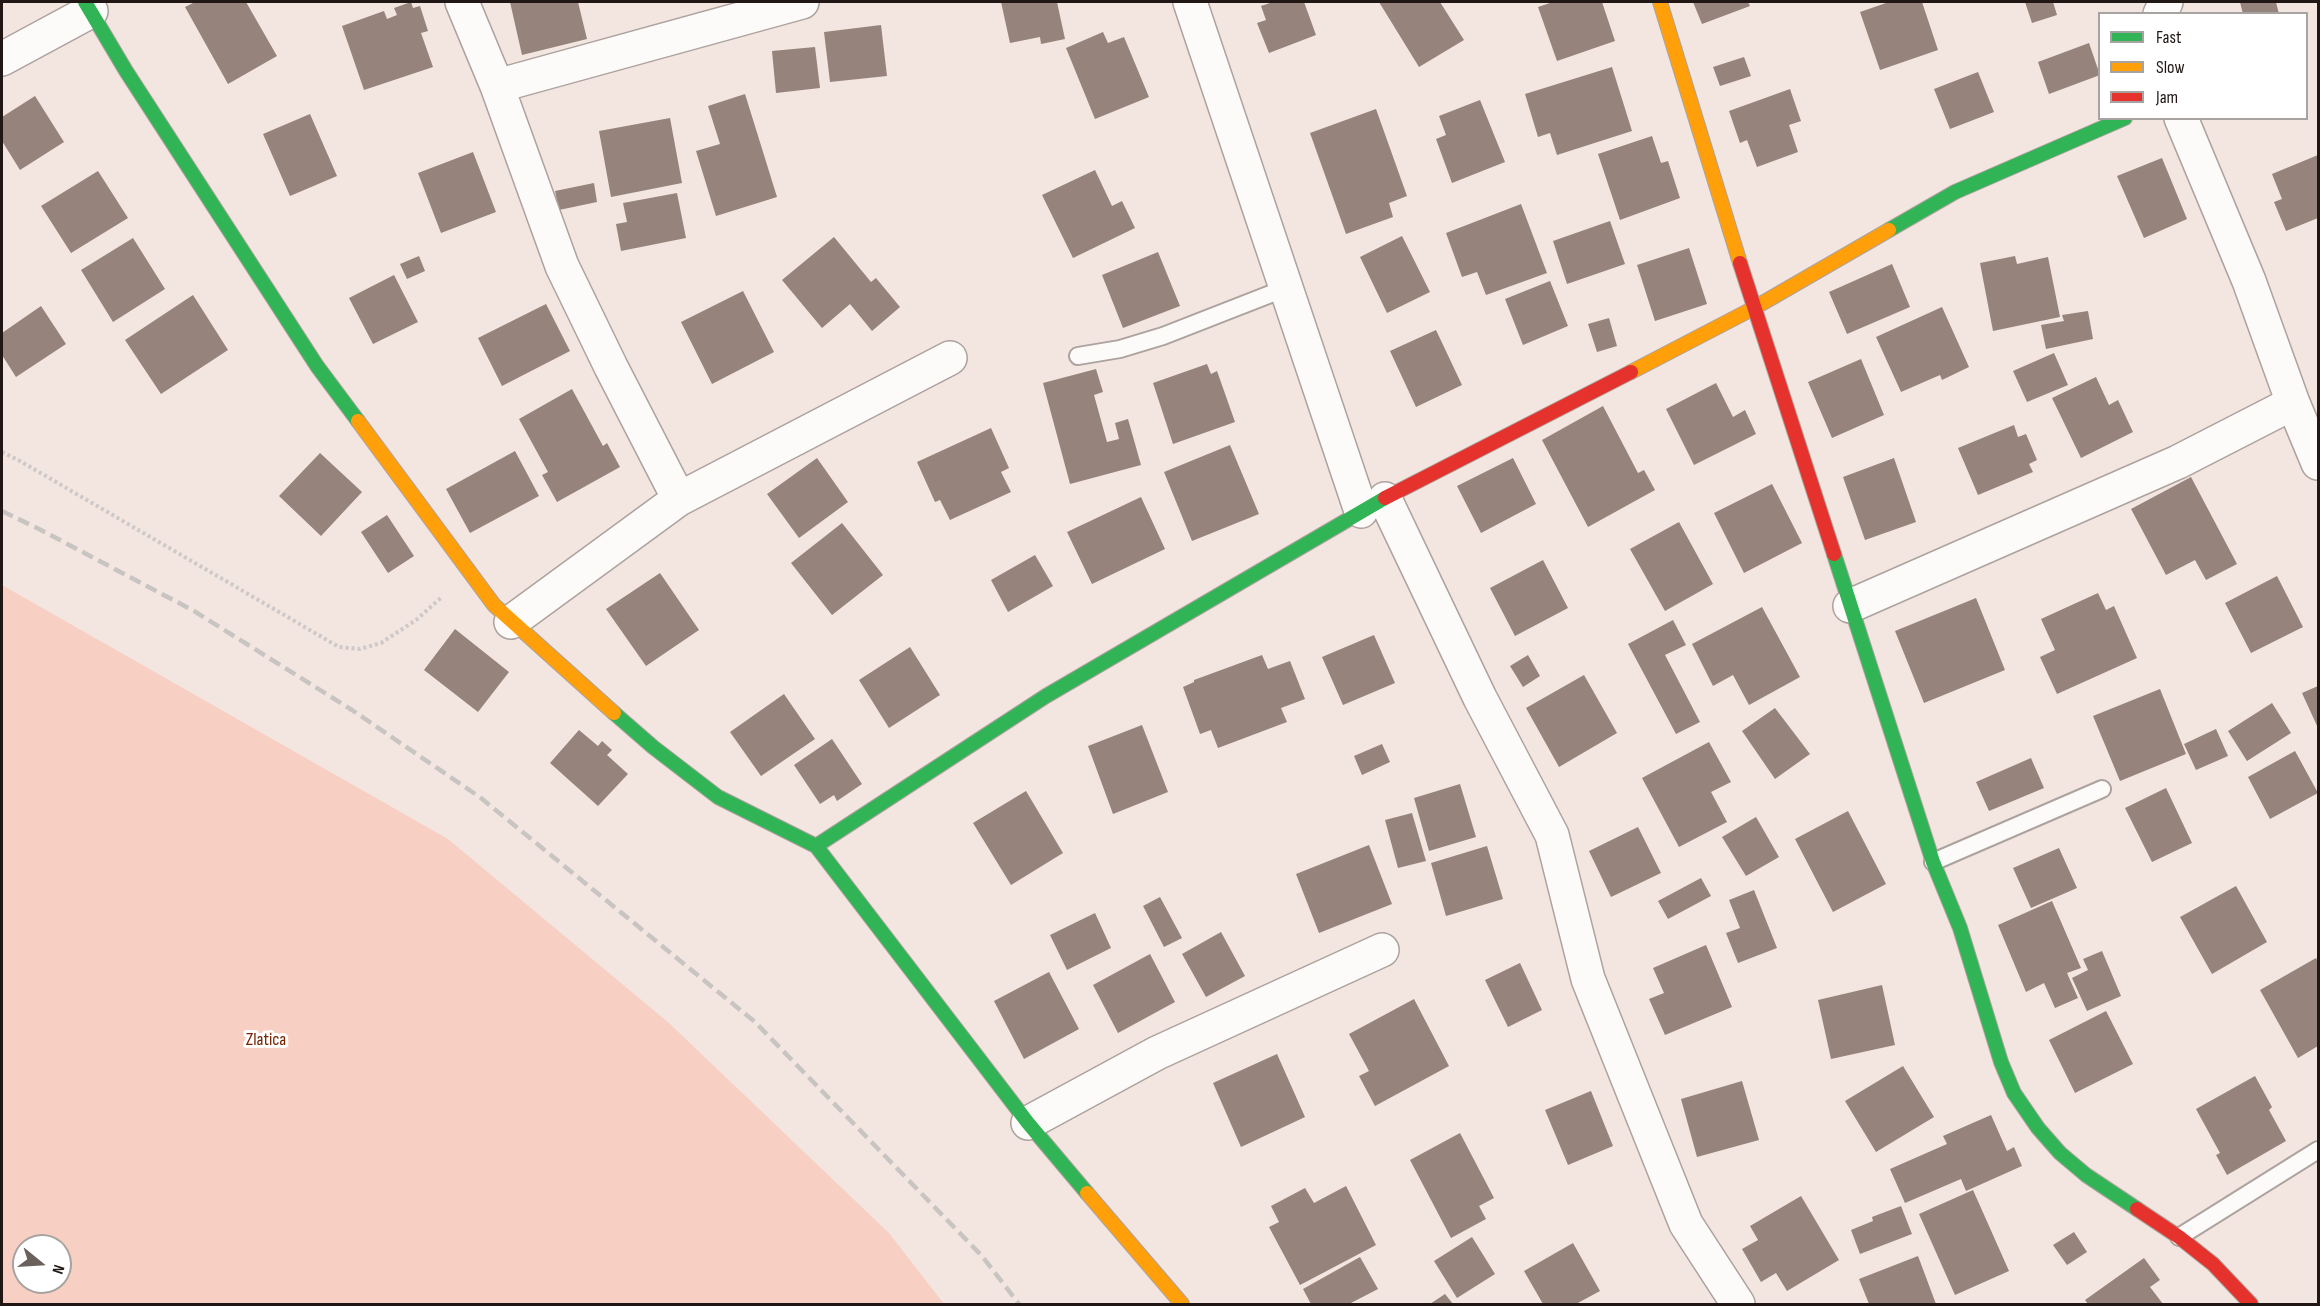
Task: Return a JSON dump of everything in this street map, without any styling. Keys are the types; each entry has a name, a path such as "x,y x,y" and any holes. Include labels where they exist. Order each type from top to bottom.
{"street":[{"path":"462,2 497,86 562,266 610,367 679,499"},
{"path":"497,86 801,2"},
{"path":"1190,2 1286,288 1373,505 1480,698 1552,835 1592,990 1686,1224 1738,1305"},
{"path":"1660,2 1754,308 1933,862 1960,928 2001,1062 2014,1093 2038,1128 2060,1152 2086,1175 2180,1237 2212,1264 2252,1305"},
{"path":"2,58 88,6 126,71 317,366 494,605 653,747 718,797 816,846 1028,1123 1182,1305"},
{"path":"816,846 1047,696 1373,505 1754,308 1955,192 2120,120"},
{"path":"2182,120 2249,281 2293,403 2319,463"},
{"path":"511,622 679,499 950,358"},
{"path":"1850,606 2178,462 2293,403"},
{"path":"1028,1123 1157,1053 1382,950"}],"lane":[{"path":"1078,356 1120,349 1163,336 1286,288"},
{"path":"1933,862 2102,789"},
{"path":"2180,1237 2319,1150"}],"path":[{"path":"2,452 20,460 339,647 360,649 381,643 416,620 470,572"}],"green space":[{"name":"Zlatica","path":"2,585 448,839 669,1023 889,1233 944,1304 2,1304"}],"building":[{"path":"195,2 246,2 277,56 228,84 185,7"},
{"path":"411,2 413,8 420,6 428,31 421,33 433,67 364,90 342,26 384,11 387,19 397,15 394,8"},
{"path":"510,2 578,2 587,39 522,55"},
{"path":"1001,2 1057,2 1065,39 1041,44 1040,37 1010,43"},
{"path":"1273,2 1304,2 1316,35 1269,53 1257,23 1266,20 1261,6"},
{"path":"1379,2 1440,2 1464,40 1419,67"},
{"path":"1553,2 1602,2 1615,41 1557,61 1538,7"},
{"path":"1693,2 1748,2 1750,6 1702,24"},
{"path":"1889,2 1922,2 1938,50 1880,70 1860,12"},
{"path":"2025,2 2053,2 2057,15 2032,23"},
{"path":"2240,2 2276,2 2278,12 2242,12"},
{"path":"881,25 887,76 830,82 824,32"},
{"path":"1103,32 1108,43 1124,37 1149,97 1095,119 1066,48"},
{"path":"2089,43 2098,76 2049,94 2038,62"},
{"path":"815,47 820,88 776,93 772,51"},
{"path":"1744,57 1751,76 1720,86 1713,67"},
{"path":"1612,67 1632,131 1557,155 1550,133 1538,137 1525,94"},
{"path":"1978,72 1994,112 1950,129 1934,89"},
{"path":"1790,89 1801,121 1789,125 1798,152 1757,167 1747,140 1740,143 1729,111"},
{"path":"745,94 777,197 716,216 696,151 720,144 708,106"},
{"path":"35,96 64,142 20,170 2,141 2,117"},
{"path":"1480,100 1505,162 1452,183 1436,139 1446,135 1439,116"},
{"path":"1376,109 1407,196 1389,203 1393,217 1346,234 1310,133"},
{"path":"310,114 337,176 290,196 263,134"},
{"path":"670,118 682,183 611,197 599,131"},
{"path":"1652,136 1661,163 1668,161 1680,198 1620,220 1598,154"},
{"path":"473,152 496,212 441,233 418,173"},
{"path":"2318,155 2318,218 2286,231 2274,202 2282,199 2272,174"},
{"path":"2162,158 2187,219 2144,238 2117,176"},
{"path":"1095,170 1112,206 1122,201 1135,228 1073,258 1042,195"},
{"path":"98,171 128,218 71,253 41,206"},
{"path":"594,183 597,202 559,210 555,191"},
{"path":"677,193 686,238 621,251 616,224 627,222 623,203"},
{"path":"1521,204 1547,273 1486,295 1477,272 1462,277 1446,233"},
{"path":"1610,221 1625,264 1567,284 1553,241"},
{"path":"1402,236 1430,292 1387,313 1360,257"},
{"path":"834,237 871,282 876,278 900,307 872,331 850,304 822,328 782,280"},
{"path":"133,238 165,289 113,322 81,270"},
{"path":"1689,248 1707,304 1655,321 1637,265"},
{"path":"1158,252 1180,306 1123,328 1102,275"},
{"path":"419,256 425,271 407,279 400,264"},
{"path":"2015,256 2017,264 2048,257 2060,317 1993,331 1980,263"},
{"path":"1892,264 1910,307 1847,334 1829,292"},
{"path":"394,275 418,322 373,344 349,298"},
{"path":"1550,281 1568,326 1523,345 1505,299"},
{"path":"743,291 774,352 712,384 681,322"},
{"path":"193,295 228,350 161,394 125,340"},
{"path":"546,304 570,351 502,386 478,338"},
{"path":"41,306 66,344 16,377 2,355 2,333"},
{"path":"1942,307 1969,367 1942,380 1940,375 1901,392 1876,337"},
{"path":"2088,311 2093,339 2046,349 2041,325 2064,321 2062,315"},
{"path":"1609,318 1617,346 1597,352 1588,324"},
{"path":"1436,330 1462,385 1416,407 1390,351"},
{"path":"2054,353 2068,385 2027,402 2013,371"},
{"path":"1861,359 1884,415 1832,438 1808,382"},
{"path":"1207,364 1211,374 1217,371 1235,422 1173,444 1153,383"},
{"path":"1096,369 1103,392 1094,395 1107,442 1119,439 1115,423 1128,419 1141,465 1070,484 1043,383"},
{"path":"2096,377 2109,405 2118,400 2133,432 2081,458 2052,398"},
{"path":"1716,383 1733,417 1745,410 1756,434 1694,465 1666,409"},
{"path":"572,389 603,446 607,443 620,467 557,502 542,475 548,472 519,419"},
{"path":"1603,406 1638,473 1644,470 1655,490 1588,527 1542,440"},
{"path":"2014,425 2018,437 2026,434 2037,460 2029,464 2033,472 1978,495 1958,448"},
{"path":"991,428 1009,468 1001,472 1011,492 950,520 940,500 935,502 917,462"},
{"path":"1230,445 1259,514 1192,541 1164,472"},
{"path":"515,451 539,496 470,533 446,489"},
{"path":"320,453 362,492 321,536 279,496"},
{"path":"817,458 848,502 799,538 767,494"},
{"path":"1513,458 1536,504 1481,533 1457,486"},
{"path":"1894,458 1916,522 1865,540 1843,477"},
{"path":"2191,477 2237,564 2206,580 2195,560 2166,575 2131,509"},
{"path":"1772,484 1802,543 1744,573 1714,513"},
{"path":"1141,497 1165,549 1092,584 1067,532"},
{"path":"387,515 414,556 388,573 361,532"},
{"path":"1679,522 1713,584 1665,611 1630,549"},
{"path":"842,523 883,575 832,615 791,563"},
{"path":"1035,555 1053,586 1008,612 991,580"},
{"path":"1543,560 1568,608 1515,636 1490,588"},
{"path":"660,573 699,630 646,666 606,609"},
{"path":"2277,576 2303,627 2251,653 2225,603"},
{"path":"2098,593 2106,610 2114,606 2137,658 2057,694 2040,657 2055,650 2041,619"},
{"path":"1976,598 2005,670 1924,703 1895,631"},
{"path":"1762,607 1800,677 1749,705 1733,675 1713,686 1692,644"},
{"path":"1673,620 1686,645 1665,655 1700,722 1676,734 1628,644"},
{"path":"455,629 509,672 478,712 424,670"},
{"path":"1374,635 1395,683 1343,705 1322,657"},
{"path":"910,647 940,695 889,728 859,680"},
{"path":"1262,655 1268,669 1290,661 1305,699 1281,708 1287,722 1218,748 1211,730 1200,734 1183,687 1194,680"},
{"path":"1528,655 1540,676 1523,687 1510,666"},
{"path":"1584,675 1617,733 1559,767 1526,708"},
{"path":"2318,686 2318,728 2302,693"},
{"path":"2160,689 2186,754 2120,781 2093,716"},
{"path":"784,694 815,739 761,776 730,732"},
{"path":"2272,703 2291,733 2247,761 2228,731"},
{"path":"1775,708 1810,754 1775,779 1742,731"},
{"path":"1142,725 1168,792 1113,814 1088,746"},
{"path":"2216,729 2228,756 2196,770 2184,744"},
{"path":"579,730 598,746 602,741 612,750 607,755 628,774 598,806 550,763"},
{"path":"832,739 862,784 837,801 834,795 820,804 794,765"},
{"path":"1709,742 1731,782 1711,792 1727,822 1679,847 1642,778"},
{"path":"1382,744 1390,762 1362,775 1354,756"},
{"path":"2295,751 2318,793 2270,819 2248,777"},
{"path":"2031,758 2044,788 1989,811 1976,782"},
{"path":"1460,784 1476,837 1429,851 1414,798"},
{"path":"2166,788 2192,843 2152,862 2125,808"},
{"path":"1026,791 1063,853 1011,885 973,823"},
{"path":"1848,811 1886,884 1833,912 1795,839"},
{"path":"1412,813 1426,861 1398,868 1385,820"},
{"path":"1756,817 1779,857 1746,876 1722,837"},
{"path":"1638,827 1661,873 1611,897 1589,851"},
{"path":"1369,845 1392,904 1319,933 1296,874"},
{"path":"1487,846 1503,899 1446,916 1431,863"},
{"path":"2059,848 2077,888 2031,908 2013,868"},
{"path":"1701,878 1711,896 1668,919 1658,901"},
{"path":"2236,886 2267,942 2212,974 2180,917"},
{"path":"1754,890 1777,948 1738,963 1726,933 1740,928 1729,900"},
{"path":"1160,897 1182,938 1164,947 1143,906"},
{"path":"2052,901 2081,968 2067,973 2078,998 2055,1008 2044,983 2026,992 1998,925"},
{"path":"1095,913 1111,948 1067,970 1050,935"},
{"path":"1221,932 1245,976 1206,997 1182,954"},
{"path":"1706,945 1732,1007 1665,1035 1649,999 1664,993 1653,968"},
{"path":"2102,951 2121,996 2087,1011 2072,978 2088,970 2083,959"},
{"path":"1150,954 1175,1002 1118,1033 1093,985"},
{"path":"2316,958 2318,962 2318,1046 2298,1058 2260,990"},
{"path":"1520,963 1542,1010 1508,1027 1485,980"},
{"path":"1049,972 1079,1029 1024,1059 994,1001"},
{"path":"1882,985 1895,1045 1831,1059 1818,1000"},
{"path":"1414,999 1449,1066 1375,1106 1359,1076 1369,1071 1349,1034"},
{"path":"2106,1011 2133,1064 2075,1093 2049,1040"},
{"path":"1277,1054 1305,1117 1241,1147 1213,1083"},
{"path":"1903,1066 1934,1117 1876,1152 1845,1101"},
{"path":"2255,1076 2272,1107 2269,1110 2286,1141 2227,1175 2216,1155 2220,1153 2196,1109"},
{"path":"1742,1081 1759,1140 1697,1157 1681,1099"},
{"path":"1591,1091 1613,1146 1568,1165 1545,1110"},
{"path":"1991,1115 2007,1151 2014,1147 2022,1166 1966,1191 1961,1179 1905,1203 1890,1169 1947,1144 1943,1136"},
{"path":"1460,1133 1494,1198 1479,1206 1486,1219 1451,1238 1410,1160"},
{"path":"1346,1186 1376,1245 1300,1285 1269,1227 1279,1222 1271,1206 1305,1188 1314,1203"},
{"path":"1973,1190 2009,1271 1955,1295 1919,1214"},
{"path":"1801,1196 1839,1260 1787,1291 1776,1273 1761,1282 1742,1249 1758,1240 1750,1226"},
{"path":"1901,1206 1912,1234 1860,1254 1851,1230 1873,1221 1872,1217"},
{"path":"2074,1232 2087,1252 2067,1265 2053,1245"},
{"path":"1472,1237 1495,1274 1457,1298 1434,1261"},
{"path":"1573,1243 1600,1291 1576,1304 1543,1304 1524,1271"},
{"path":"1918,1256 1936,1304 1869,1304 1859,1279"},
{"path":"1360,1257 1378,1289 1349,1304 1311,1304 1303,1289"},
{"path":"2144,1258 2160,1280 2150,1287 2163,1304 2088,1304 2085,1300"},
{"path":"1445,1294 1453,1304 1430,1304"}],"railway":[{"path":"2,511 194,611 352,710 481,798 755,1022 982,1256 1019,1304"}],"traffic: fast":[{"path":"85,2 126,71 317,366 358,421"},
{"path":"1889,230 1955,192 2120,120"},
{"path":"816,846 1046,696 1385,498"},
{"path":"1834,554 1933,862 1960,928 2001,1062 2014,1093 2038,1128 2060,1153 2086,1175 2137,1209"},
{"path":"614,713 653,747 718,797 816,846 1028,1123 1087,1193"}],"traffic: slow":[{"path":"1660,2 1740,263"},
{"path":"1631,372 1754,308 1889,230"},
{"path":"358,421 494,605 614,713"},
{"path":"1087,1193 1182,1304"}],"traffic: jam":[{"path":"1740,263 1834,554"},
{"path":"1385,498 1631,372"},
{"path":"2137,1209 2179,1237 2213,1264 2251,1304"}]}
